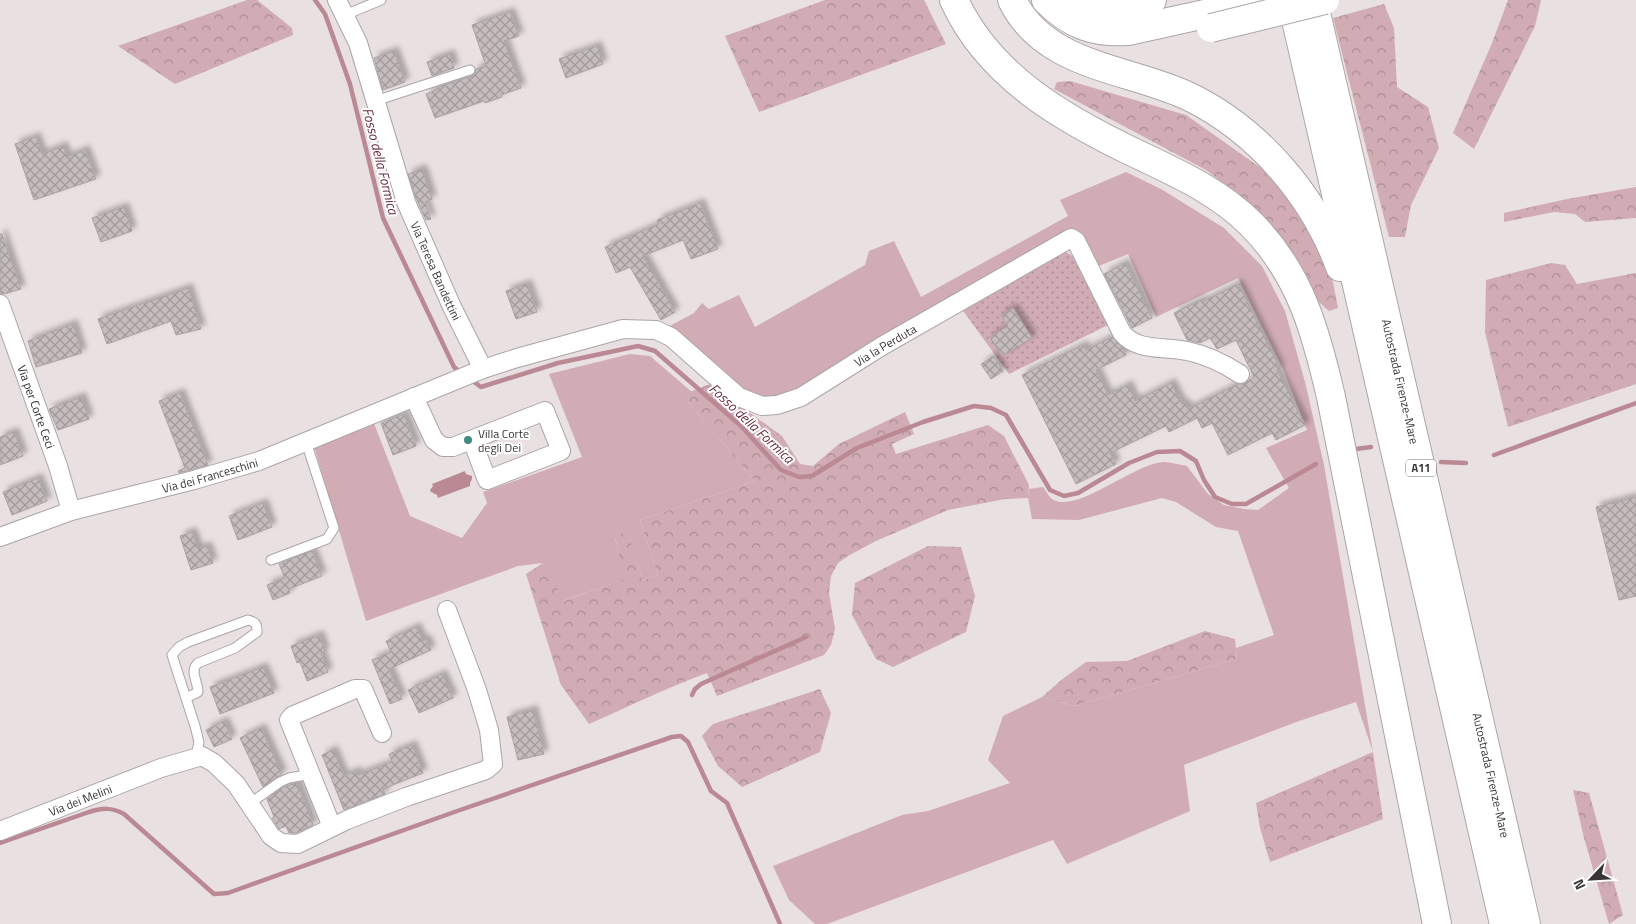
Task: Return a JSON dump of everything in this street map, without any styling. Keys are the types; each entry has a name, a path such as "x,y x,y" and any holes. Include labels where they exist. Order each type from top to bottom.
{"main road":[{"path":"954,0 971,32 1006,73 1048,105 1085,128 1205,187 1230,205 1251,224 1269,245 1299,292 1310,318 1331,397 1437,924"},
{"path":"1012,0 1021,15 1037,34 1064,52 1122,74 1170,89 1195,100 1238,126 1278,165 1318,221 1334,253 1342,274 1401,479"},
{"path":"1028,0 1052,23 1069,33 1107,46 1132,45 1268,0"},
{"path":"1046,0 1070,20 1083,26 1110,32 1315,11"},
{"path":"1062,0 1081,10 1098,13 1130,10 1152,0"},
{"name":"Autostrada Firenze-Mare","path":"1315,11 1401,479 1504,924"},
{"name":"Autostrada Firenze-Mare","path":"1315,11 1526,924"}],"street":[{"name":"Via Teresa Bandettini","path":"341,8 358,43 406,202 452,307 483,369"},
{"name":"Via la Perduta","path":"483,369 623,329 656,330 671,337 739,397 762,406 777,405 801,397 882,346 1071,238 1076,241 1122,332 1129,341 1140,345 1186,350 1208,356 1224,363 1240,374"},
{"name":"Via per Corte Ceci","path":"0,304 72,510"},
{"name":"Via dei Franceschini","path":"0,537 72,510 259,461 483,369"},
{"path":"414,397 434,440 443,447 453,447 545,411 560,451 487,480 472,440"},
{"path":"196,757 202,756 214,763 236,784 271,836 281,843 298,844 332,827 406,796 486,770 493,764 489,730 477,690 447,610"},
{"path":"332,827 290,720 292,716 355,689 363,689 382,733"},
{"name":"Via dei Melini","path":"0,831 161,768 196,757"}],"lane":[{"path":"341,8 381,0"},
{"path":"375,101 470,70"},
{"path":"271,560 327,539 334,528 306,442"},
{"path":"186,698 198,692 193,672 195,666 198,663 235,648 257,632 254,621 248,620 188,642 179,647 172,655 199,742 196,757"},
{"path":"249,804 280,782 289,778 310,774"}],"green space":[{"path":"247,0 257,0 292,28 293,35 175,84 118,46"},
{"path":"825,0 924,0 946,44 759,112 725,36"},
{"path":"1508,0 1541,0 1535,26 1474,149 1453,133 1492,43"},
{"path":"1384,4 1394,28 1397,87 1428,107 1439,148 1411,205 1405,237 1389,237 1333,18"},
{"path":"1070,81 1186,115 1261,168 1303,214 1330,267 1338,308 1329,311 1313,297 1250,204 1206,170 1054,89 1057,82"},
{"path":"1126,172 1161,189 1224,228 1262,266 1285,311 1305,382 1324,465 1373,752 1356,702 1299,721 1184,765 1190,811 1067,864 1053,840 827,924 815,924 789,900 773,866 902,815 928,811 1010,783 988,760 1003,716 1042,697 1074,706 1237,659 1236,648 1274,635 1238,531 1216,527 1176,502 1162,498 1079,520 1032,519 1028,498 1029,489 1043,487 1052,499 1062,502 1075,500 1090,495 1137,470 1167,462 1187,466 1208,494 1224,505 1258,510 1289,488 1266,448 1307,430 1283,369 1238,278 1156,317 1128,254 1094,268 1075,229 789,395 757,399 733,385 668,327 694,313 702,303 709,309 739,295 755,327 865,265 869,251 894,241 921,297 1068,216 1060,200"},
{"path":"1636,187 1636,218 1585,222 1575,214 1554,212 1504,222 1504,213 1567,199"},
{"path":"1064,251 1076,258 1110,324 1009,374 961,308"},
{"path":"1551,263 1565,265 1577,284 1636,273 1636,384 1508,427 1485,332 1486,280"},
{"path":"630,354 650,356 692,392 683,396 755,481 640,520 658,575 643,580 627,533 615,537 625,579 563,601 543,563 518,566 366,621 310,433 368,408 410,516 462,538 487,503 483,492 582,457 549,374"},
{"path":"710,384 782,436 800,464 813,466 839,444 905,412 914,434 892,444 896,454 988,425 1004,436 1029,485 1028,498 1005,499 948,510 876,541 838,563 831,576 829,593 835,629 831,645 824,655 717,696 707,673 589,724 561,685 526,574 543,563 564,601 624,579 615,536 627,532 643,580 658,575 640,520 755,481 682,395"},
{"path":"928,546 961,547 975,596 966,632 893,667 876,659 852,615 855,583"},
{"path":"1205,631 1235,639 1237,659 1074,706 1042,697 1086,662 1127,661"},
{"path":"820,689 831,713 820,752 742,787 718,766 702,736 713,724"},
{"path":"1373,752 1383,819 1270,862 1260,828 1256,803"},
{"path":"1573,790 1589,793 1623,915 1609,924 1584,838"}],"shaded area":[{"path":"465,471 466,474 472,476 470,486 438,498 437,495 431,492 432,484"}],"building":[{"path":"510,12 519,36 504,41 521,88 485,103 484,101 435,118 426,94 437,90 436,88 472,76 475,74 476,69 486,66 472,25"},
{"path":"597,46 603,64 566,78 559,59"},
{"path":"394,51 405,82 383,90 374,58"},
{"path":"450,54 454,68 432,76 427,62"},
{"path":"36,137 42,154 63,146 67,157 85,150 96,179 34,200 15,144"},
{"path":"422,169 432,199 425,202 431,219 426,220 408,174"},
{"path":"700,203 718,249 691,259 683,240 643,256 675,312 661,320 630,267 616,273 605,247 659,224 657,220"},
{"path":"124,207 132,231 101,242 92,218"},
{"path":"0,234 2,234 21,289 4,294 0,294"},
{"path":"1125,263 1152,318 1132,328 1104,274"},
{"path":"527,284 537,312 516,319 506,291"},
{"path":"1238,284 1280,369 1277,370 1305,425 1276,440 1272,433 1228,455 1212,423 1202,428 1197,418 1169,432 1166,426 1110,453 1116,464 1076,484 1022,375 1083,345 1086,350 1112,337 1122,347 1126,355 1096,370 1108,395 1128,385 1135,401 1171,383 1182,404 1185,403 1188,409 1238,384 1244,384 1254,377 1236,340 1217,349 1210,338 1200,343 1187,340 1174,313 1201,300 1202,302"},
{"path":"188,288 201,329 176,335 171,321 107,344 98,319"},
{"path":"1013,308 1032,338 1002,356 990,337 1008,326 1001,315"},
{"path":"73,324 82,353 36,367 28,341"},
{"path":"994,356 1003,371 991,379 981,364"},
{"path":"180,393 208,465 179,473 178,471 185,468 159,401"},
{"path":"81,397 89,419 58,430 49,409"},
{"path":"404,414 416,446 393,455 381,423"},
{"path":"14,432 23,456 0,465 0,437"},
{"path":"38,478 47,501 12,515 3,492"},
{"path":"1636,497 1636,596 1619,600 1596,507"},
{"path":"263,503 272,527 238,540 229,516"},
{"path":"192,532 198,549 207,546 213,563 191,570 180,536"},
{"path":"312,551 322,576 289,589 290,593 273,600 267,585 285,578 279,564"},
{"path":"416,627 423,641 426,639 431,650 389,669 402,699 390,704 372,660 391,652 386,641"},
{"path":"319,635 325,652 321,653 328,672 307,681 300,662 297,663 291,646"},
{"path":"263,667 274,693 220,714 210,687"},
{"path":"442,674 453,698 419,713 408,690"},
{"path":"533,710 544,754 518,760 507,717"},
{"path":"224,721 232,739 214,747 206,730"},
{"path":"261,728 282,774 263,787 240,738"},
{"path":"412,745 423,773 383,789 385,794 344,810 322,755 333,750 344,776 356,771 358,775 392,762 389,754"},
{"path":"297,783 313,825 296,833 289,833 286,826 279,829 272,818 274,817 267,799 283,787"}],"waterway":[{"name":"Fosso della Formica","path":"315,0 325,14 350,84 383,218 454,367 461,373"},
{"name":"Fosso della Formica","path":"470,379 481,387 558,363 638,346 655,351 741,426 781,470 799,477 812,476 857,448 923,422 974,406 991,408 1006,415 1050,490 1064,496 1078,493 1129,463 1157,452 1180,451 1196,461 1204,480 1215,497 1232,504 1246,504 1316,464"},
{"path":"1494,455 1636,403"},
{"name":"Fosso della Formica","path":"1356,449 1371,447"},
{"name":"Fosso della Formica","path":"1441,462 1466,463"},
{"path":"692,695 701,684 806,637"},
{"path":"0,843 89,812 111,809 124,814 214,894 228,893 460,810 672,737 681,736 688,742 711,791 727,803 780,924"}],"place":[{"name":"Villa Corte degli Dei","path":"468,440"}]}
